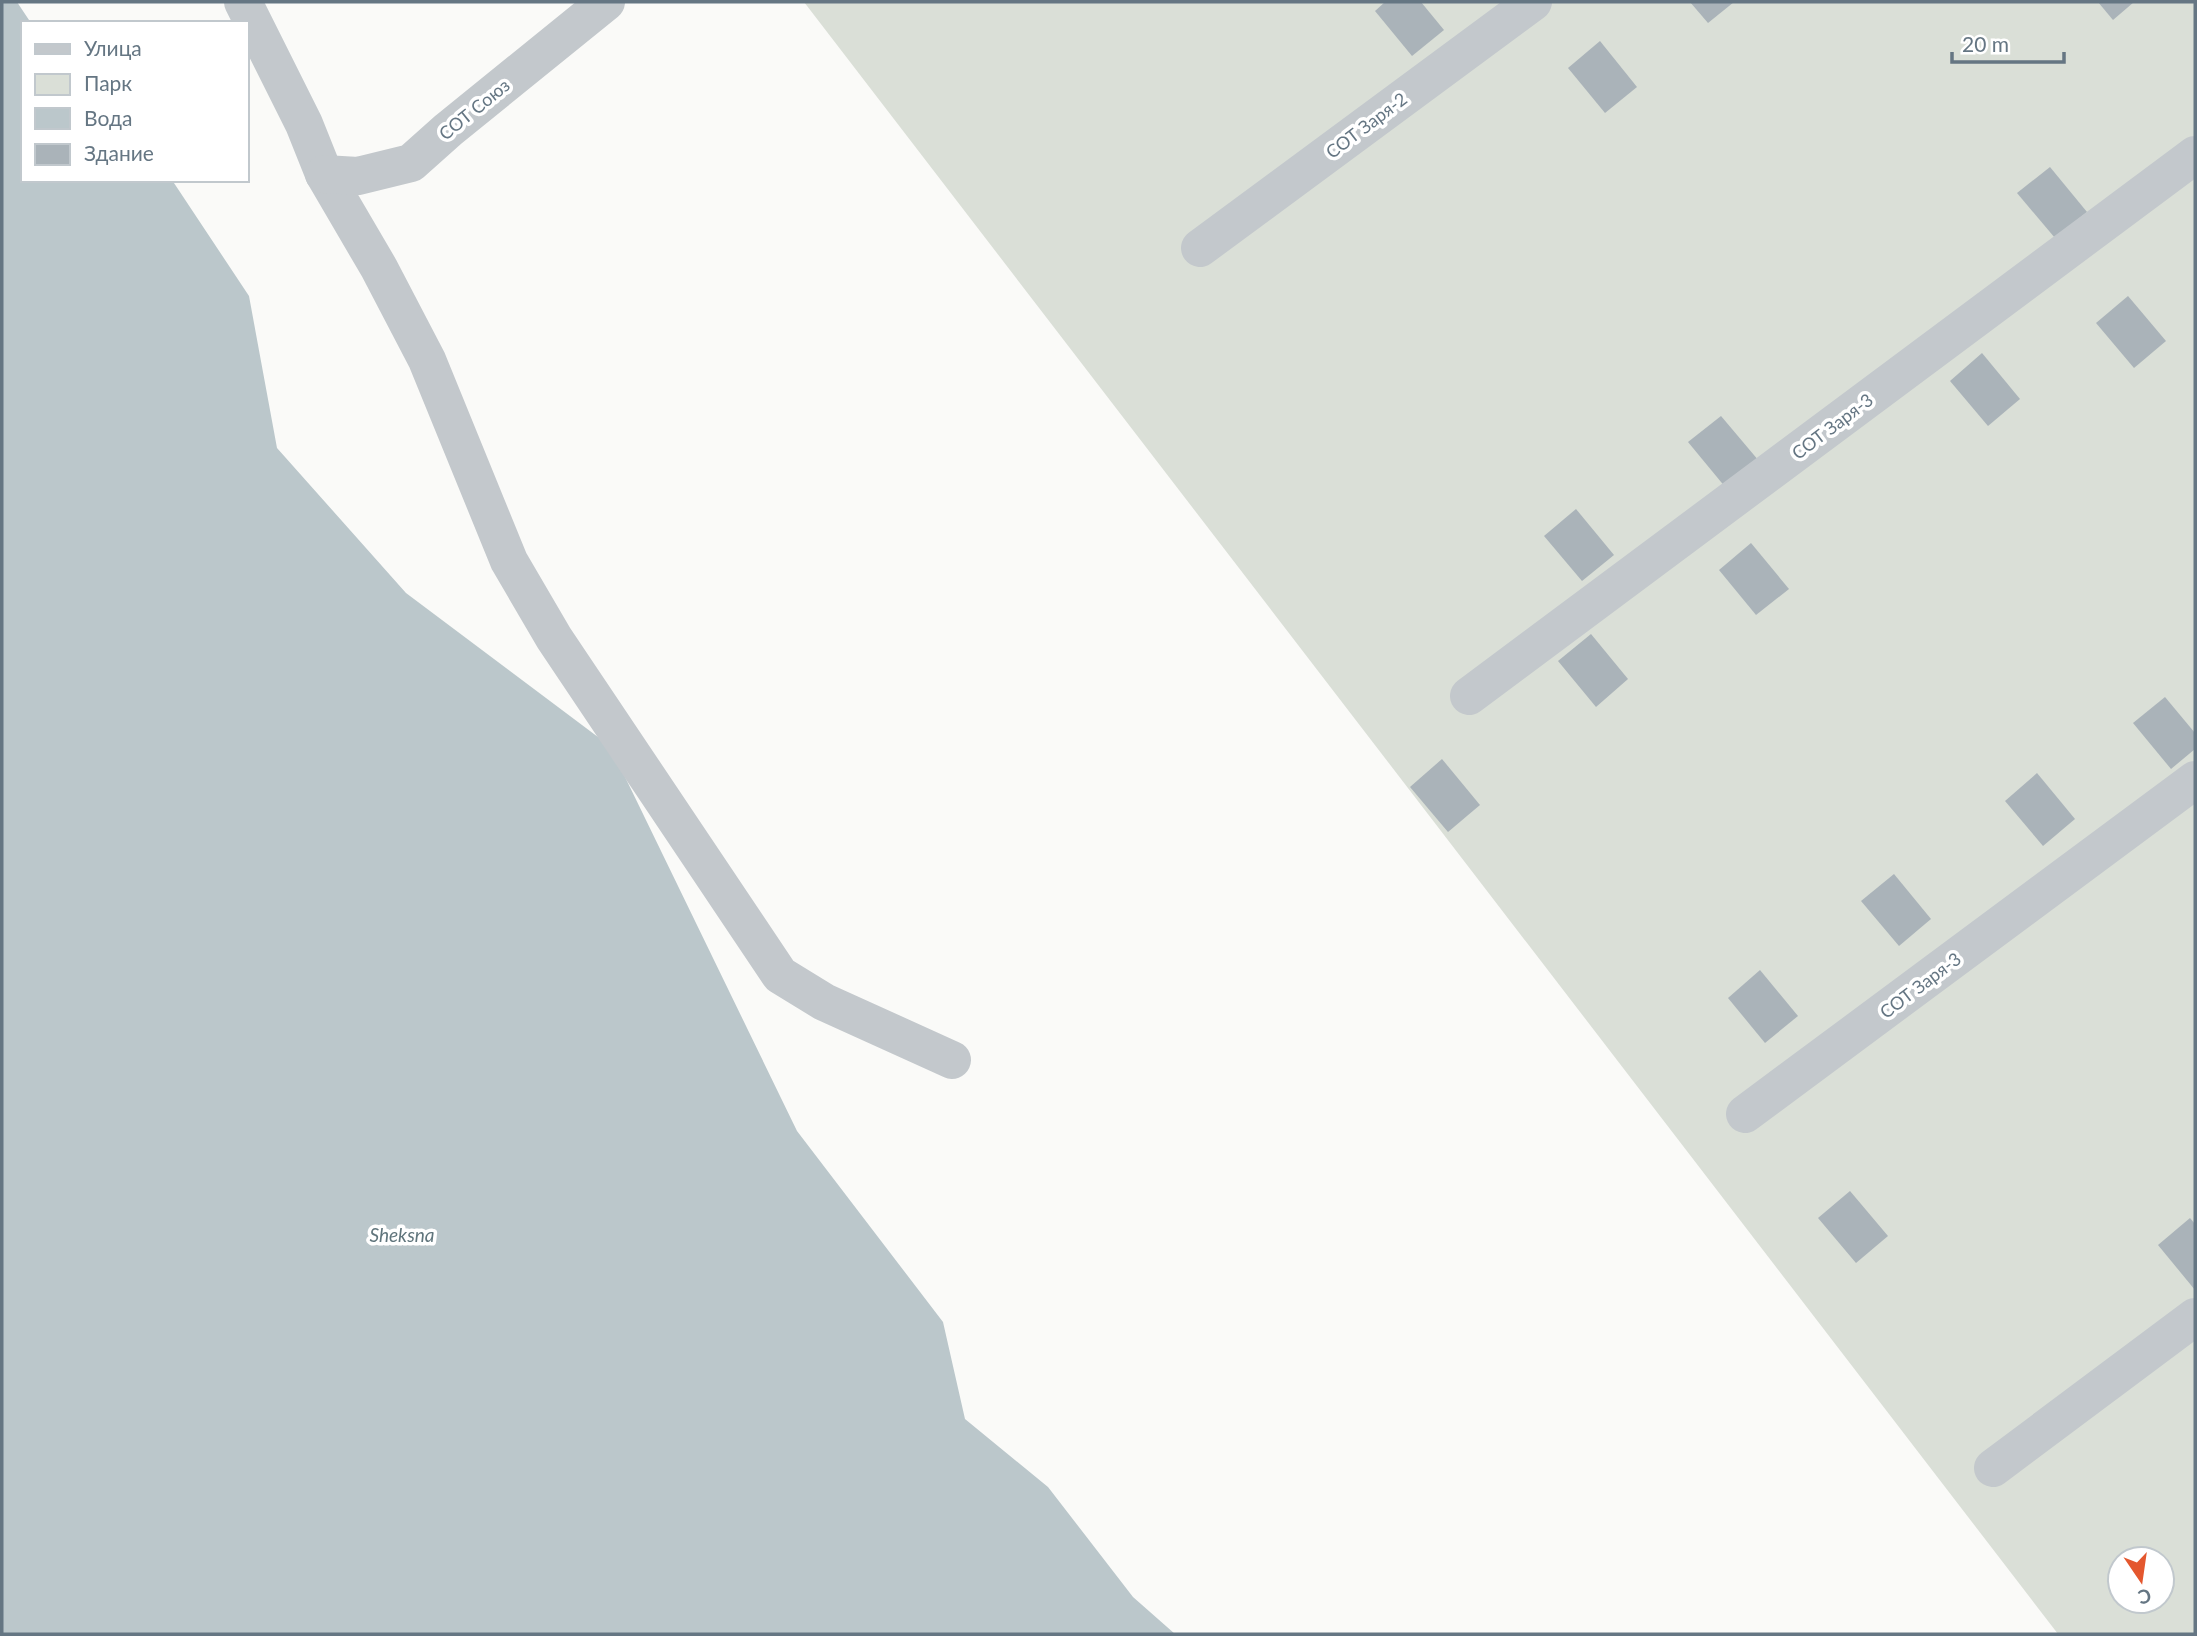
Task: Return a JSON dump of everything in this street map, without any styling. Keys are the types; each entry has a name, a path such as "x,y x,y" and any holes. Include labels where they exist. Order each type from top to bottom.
{"street":[{"path":"243,2 304,124 324,174 379,268 427,360 509,561 554,638 780,975 824,1002 952,1060"},
{"name":"СОТ Союз","path":"324,174 358,176 411,163 447,130 607,2"},
{"name":"СОТ Заря-2","path":"1200,248 1533,2"},
{"name":"СОТ Заря-3","path":"1469,696 2195,155"},
{"name":"СОТ Заря-3","path":"1745,1114 2195,780"},
{"path":"1993,1468 2195,1317"}],"green space":[{"path":"804,2 2195,2 2195,1634 2058,1634"}],"water":[{"name":"Sheksna","path":"2,2 17,2 30,21 21,21 21,182 173,182 249,296 277,448 406,593 610,746 797,1131 943,1322 965,1419 1048,1487 1133,1597 1175,1634 2,1634"}],"building":[{"path":"1385,2 1421,2 1444,30 1412,56 1375,11"},
{"path":"1690,2 1734,2 1708,23"},
{"path":"2098,2 2134,2 2113,20"},
{"path":"1600,41 1637,87 1605,113 1568,68"},
{"path":"2050,167 2087,212 2055,238 2017,193"},
{"path":"2128,296 2166,341 2134,368 2096,323"},
{"path":"1982,353 2020,399 1988,426 1950,381"},
{"path":"1721,416 1759,461 1726,488 1688,442"},
{"path":"1576,509 1614,555 1582,581 1544,536"},
{"path":"1751,543 1789,589 1756,615 1719,570"},
{"path":"1591,634 1628,679 1596,707 1558,661"},
{"path":"2165,697 2195,733 2195,749 2171,769 2133,723"},
{"path":"1442,759 1480,805 1448,832 1410,787"},
{"path":"2037,773 2075,819 2043,846 2005,801"},
{"path":"1894,874 1931,919 1899,946 1861,901"},
{"path":"1760,970 1798,1016 1765,1043 1728,998"},
{"path":"1850,1191 1888,1236 1856,1263 1818,1218"},
{"path":"2190,1218 2195,1224 2195,1290 2158,1245"}]}
